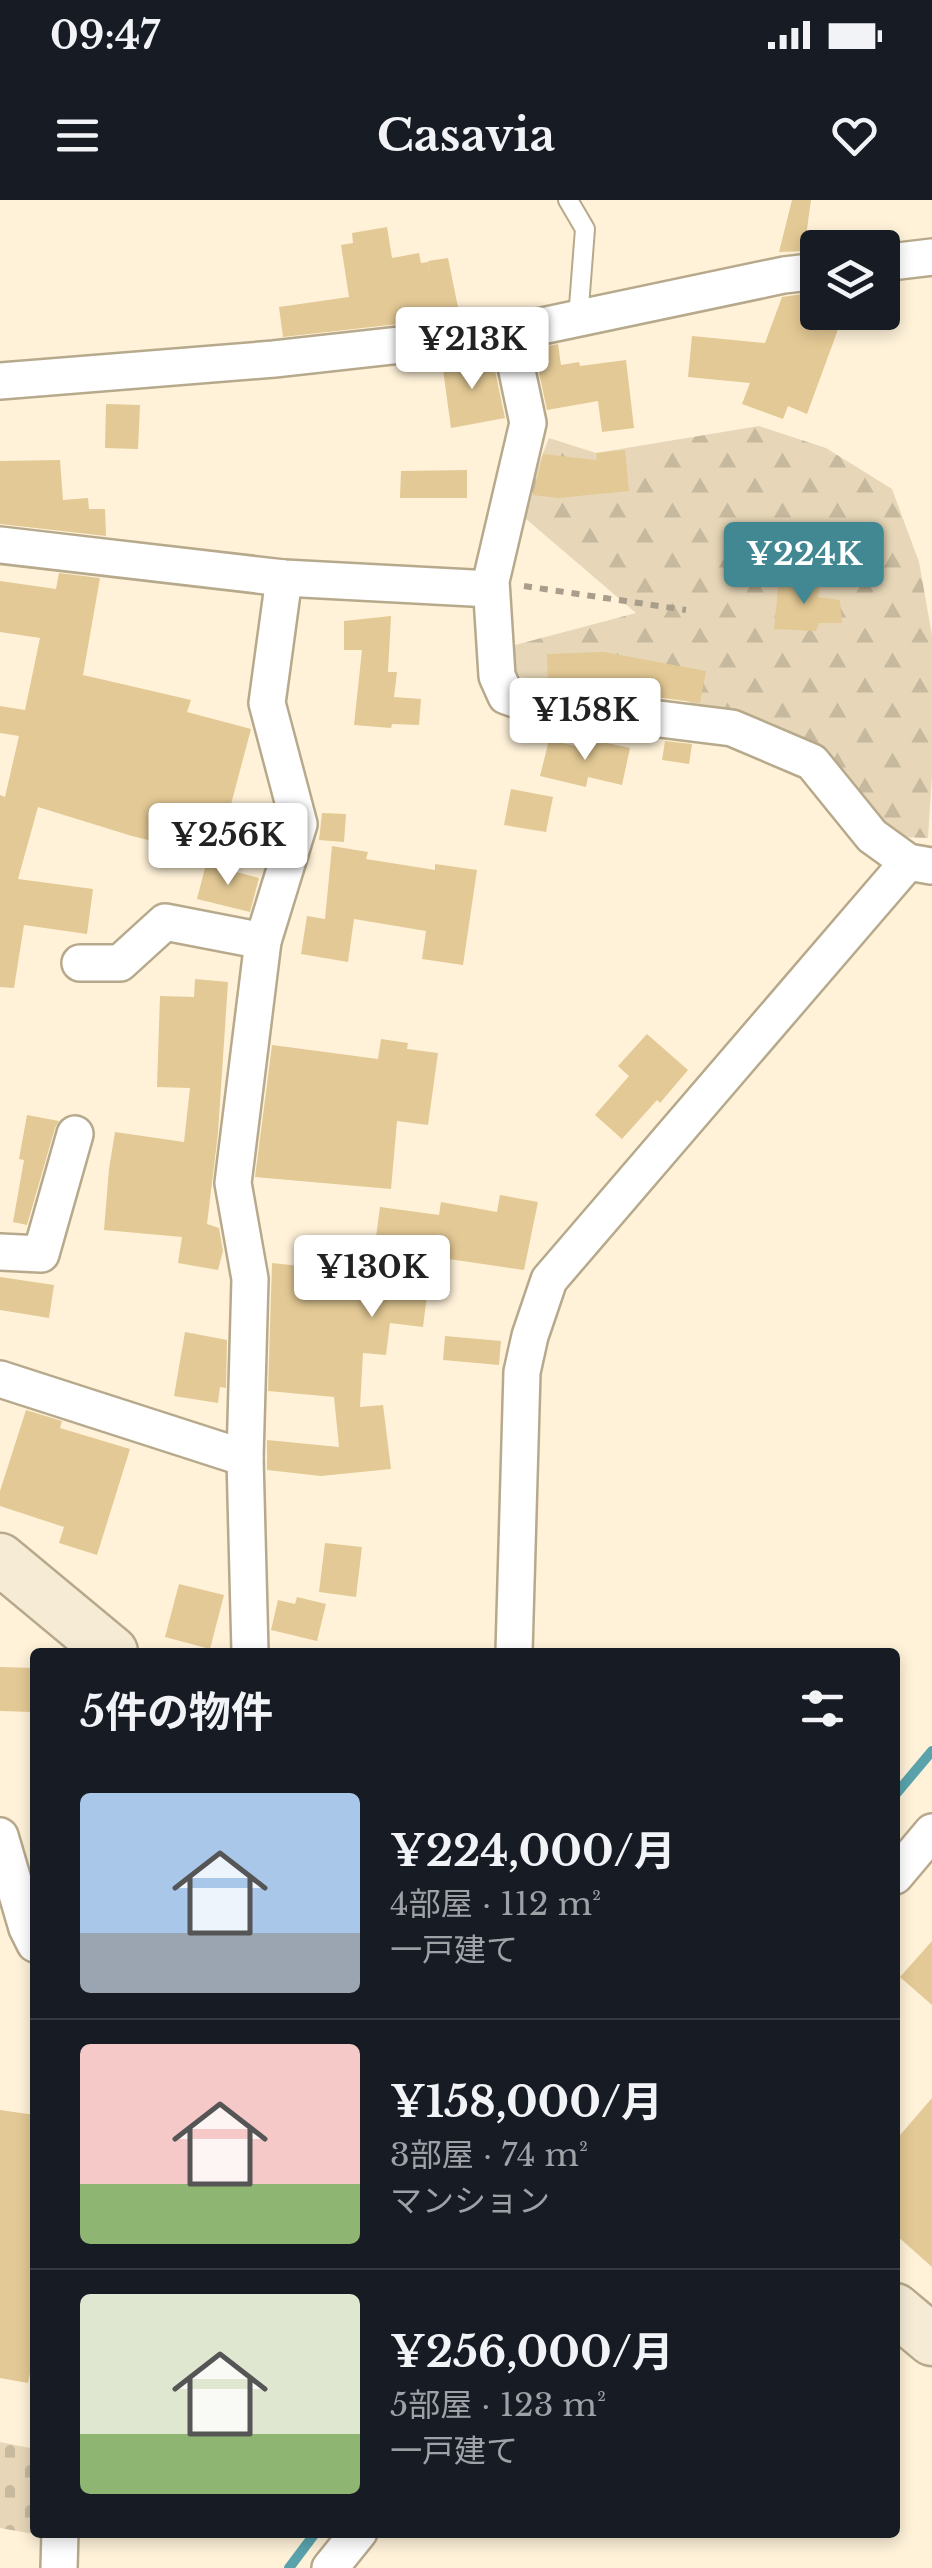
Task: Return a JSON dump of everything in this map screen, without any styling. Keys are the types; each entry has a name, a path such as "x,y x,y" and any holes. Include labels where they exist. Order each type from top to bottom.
{"street":[{"path":"900,261 932,257"},
{"path":"0,381 274,359 509,333 800,273"},
{"path":"509,333 528,423 491,585 496,676 506,696 523,702 732,728 812,762 872,836 920,864 549,1280 522,1372 514,1648"},
{"path":"0,544 284,578 491,585"},
{"path":"250,1648 245,1458 250,1279 233,1184 263,941 299,824 267,703 284,578"},
{"path":"80,963 120,963 165,922 263,941"},
{"path":"0,1252 40,1254 75,1134"},
{"path":"0,1379 245,1458"},
{"path":"0,1559 107,1648"},
{"path":"900,1870 932,1832"},
{"path":"0,1836 20,1932"},
{"path":"900,2313 932,2340"},
{"path":"59,2568 60,2538"},
{"path":"330,2568 354,2538"}],"lane":[{"path":"568,200 585,228 578,319"}],"path":[{"path":"491,585 686,610"}],"green space":[{"path":"759,426 826,448 892,489 919,562 932,635 928,838 872,836 771,745 658,686 497,676 515,645 636,613 519,513 549,438 596,453"},
{"path":"0,2442 30,2448 30,2533 0,2528"}],"building":[{"path":"792,200 811,200 807,230 800,230 800,251 779,252"},
{"path":"387,227 392,258 419,253 421,263 428,262 431,278 428,261 448,258 460,317 283,337 279,307 349,297 341,245 353,243 352,233"},
{"path":"800,294 800,330 838,330 807,414 788,406 783,419 742,404 750,383 688,377 692,336 765,343 782,297"},
{"path":"558,344 561,365 626,360 634,428 602,432 598,401 547,410 534,349"},
{"path":"492,356 505,418 451,428 442,362"},
{"path":"106,404 140,405 138,449 105,448"},
{"path":"625,450 629,491 558,498 533,495 543,454 597,460 596,453"},
{"path":"60,460 63,500 88,498 89,509 105,509 106,536 0,524 0,461"},
{"path":"467,470 467,498 400,498 401,471"},
{"path":"59,573 100,578 83,675 191,700 187,712 251,729 217,857 38,807 18,879 93,889 87,934 24,925 14,988 0,987 0,795 5,797 19,736 0,733 0,706 25,710 40,638 0,632 0,581 56,589"},
{"path":"779,579 819,584 818,597 840,600 842,623 819,623 816,631 774,629"},
{"path":"391,616 388,672 397,672 394,697 421,699 419,725 354,725 362,650 344,650 344,621"},
{"path":"604,652 706,671 700,703 633,694 634,691 587,689 587,682 548,683 547,654"},
{"path":"549,740 590,749 593,740 630,748 622,785 588,777 586,787 540,776"},
{"path":"665,741 692,744 689,764 662,760"},
{"path":"511,789 553,797 546,832 504,825"},
{"path":"322,813 346,814 344,842 319,840"},
{"path":"332,846 368,852 366,859 435,870 435,864 477,870 463,965 422,959 426,931 354,919 348,962 301,954 307,916 325,919"},
{"path":"206,864 259,878 250,912 197,899"},
{"path":"195,979 228,982 218,1133 207,1224 219,1228 223,1251 218,1270 178,1263 182,1237 104,1230 115,1132 184,1142 190,1088 157,1087 160,996 194,997"},
{"path":"647,1034 688,1070 622,1139 595,1115 629,1076 618,1066"},
{"path":"381,1039 408,1043 407,1049 438,1053 428,1125 397,1121 391,1189 255,1177 272,1045 378,1059"},
{"path":"27,1115 59,1121 27,1225 13,1222"},
{"path":"500,1195 538,1202 524,1270 442,1258 436,1272 430,1271 423,1327 390,1323 386,1355 363,1353 360,1407 383,1405 391,1469 321,1476 267,1470 267,1440 339,1447 334,1397 268,1391 272,1263 371,1274 380,1207 439,1215 441,1202 497,1212"},
{"path":"0,1277 54,1285 49,1318 0,1310"},
{"path":"185,1332 227,1340 226,1388 220,1387 218,1403 174,1396"},
{"path":"445,1336 501,1341 499,1365 443,1360"},
{"path":"26,1410 62,1421 60,1428 130,1449 97,1555 59,1543 64,1527 0,1506 0,1491"},
{"path":"325,1543 362,1547 356,1597 319,1592"},
{"path":"179,1584 224,1595 210,1648 165,1637"},
{"path":"297,1597 326,1604 317,1641 271,1630 278,1600 295,1604"},
{"path":"0,1667 30,1668 30,1712 0,1711"},
{"path":"932,1941 932,2005 900,1977"},
{"path":"932,2098 932,2267 900,2238 900,2135"},
{"path":"0,2110 30,2114 30,2373 28,2383 0,2378"}],"waterway":[{"path":"900,1789 932,1751"},
{"path":"289,2568 312,2538"}]}
